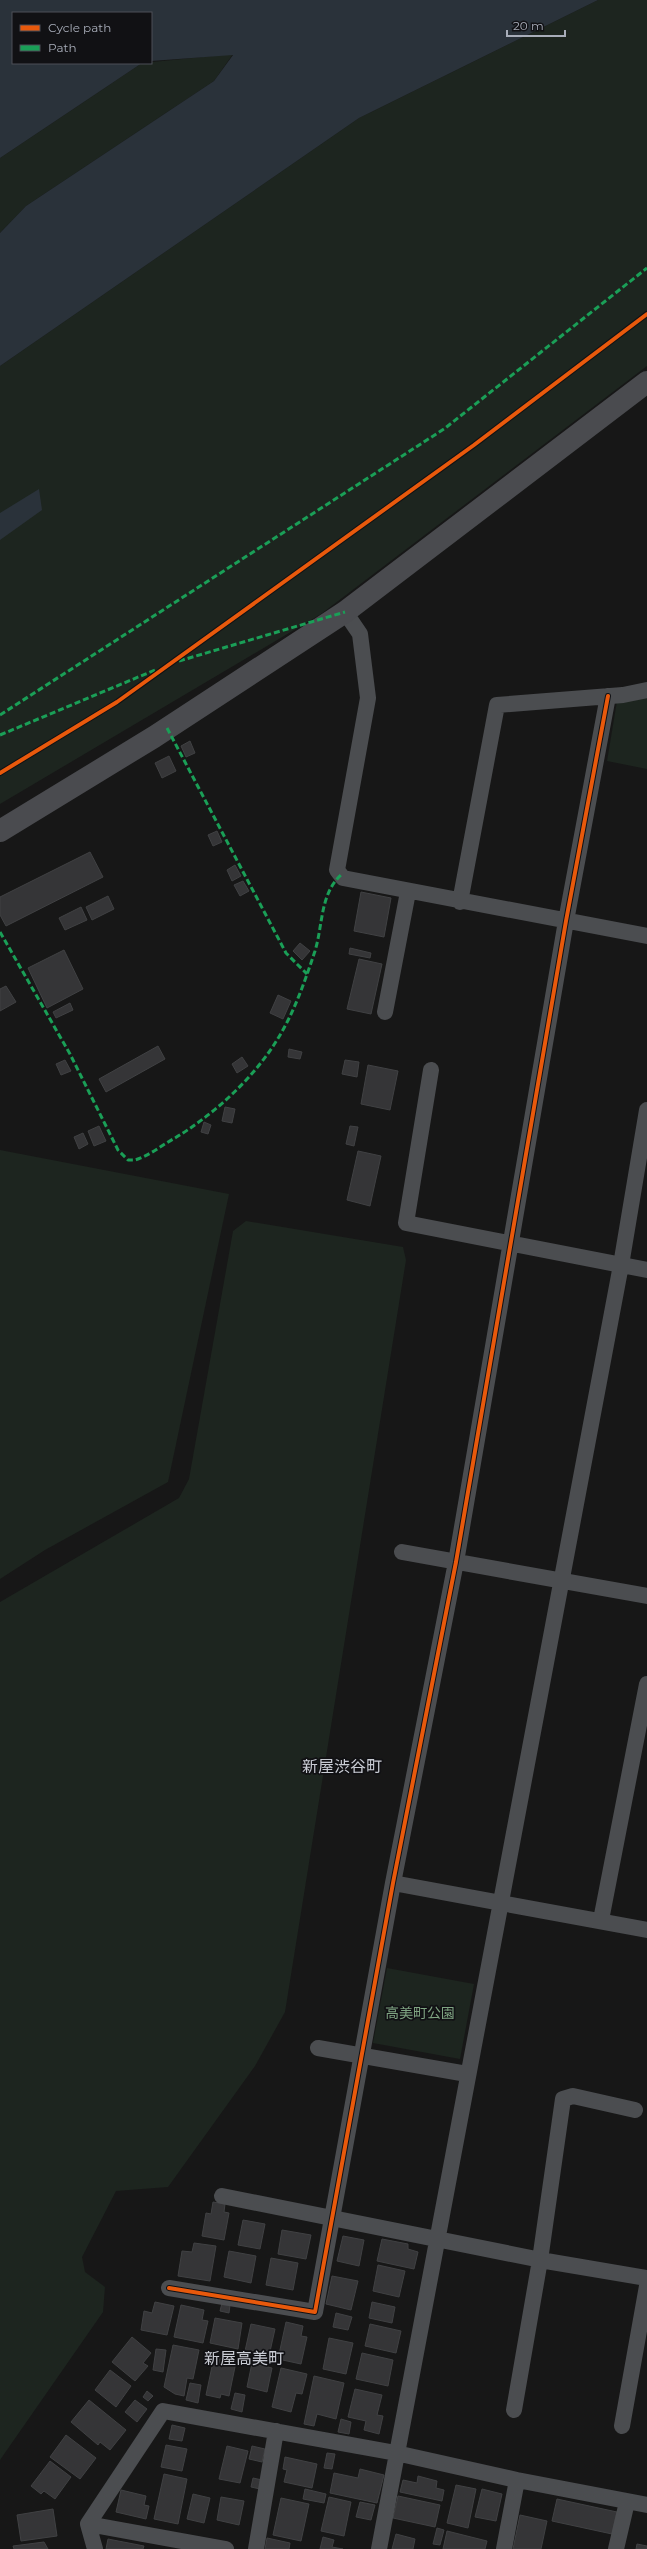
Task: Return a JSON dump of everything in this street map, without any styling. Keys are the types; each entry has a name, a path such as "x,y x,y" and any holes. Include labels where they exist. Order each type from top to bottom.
{"street":[{"path":"0,831 154,737 345,612 647,382"},
{"path":"345,612 360,634 368,698 337,870 343,878 350,881 460,902 647,936"},
{"path":"460,902 497,705 608,696 647,690"},
{"path":"169,2288 315,2312 392,1883 456,1562 566,921 608,696"},
{"path":"385,1012 408,892"},
{"path":"432,1070 406,1223 647,1270"},
{"path":"379,2549 436,2238 621,1265 647,1110"},
{"path":"402,1552 647,1596"},
{"path":"601,1920 647,1684"},
{"path":"392,1883 601,1920 647,1930"},
{"path":"318,2048 467,2074"},
{"path":"514,2410 540,2260 563,2099 573,2096 635,2110"},
{"path":"222,2196 540,2260 647,2278"},
{"path":"622,2426 647,2286"},
{"path":"95,2549 88,2524 164,2411 396,2453 517,2480 647,2505"},
{"path":"256,2549 276,2432"},
{"path":"504,2549 517,2480"},
{"path":"616,2549 628,2502"},
{"path":"88,2524 226,2549"}],"green space":[{"path":"598,0 647,0 647,366 321,614 0,804 0,366 359,118"},
{"path":"233,54 214,81 26,206 0,233 0,158 141,64 152,64 152,62"},
{"path":"647,696 647,769 607,761 617,701"},
{"path":"0,1150 229,1194 168,1482 45,1550 0,1579"},
{"path":"246,1221 403,1247 406,1260 285,2012 255,2066 168,2187 116,2191 82,2257 85,2272 105,2287 103,2312 0,2460 0,1602 179,1498 189,1479 233,1231"},
{"name":"高美町公園","path":"387,1968 474,1984 460,2059 373,2043"}],"shaded area":[{"path":"0,0 598,0 359,118 0,366 0,233 26,206 214,81 233,55 152,61 152,12 12,12 12,64 141,64 0,158"},
{"path":"39,489 42,510 0,540 0,513"}],"building":[{"path":"190,741 195,753 186,757 181,746"},
{"path":"169,756 176,771 162,778 155,763"},
{"path":"217,831 222,842 213,846 208,835"},
{"path":"90,852 103,877 6,926 0,915 0,897"},
{"path":"235,865 241,876 232,881 227,870"},
{"path":"243,881 249,891 240,896 234,885"},
{"path":"361,892 391,898 384,937 354,931"},
{"path":"108,896 114,909 92,920 86,907"},
{"path":"81,907 87,920 65,930 59,918"},
{"path":"300,943 310,951 302,960 293,951"},
{"path":"350,948 371,953 370,958 349,954"},
{"path":"64,950 83,989 47,1008 28,968"},
{"path":"359,959 382,964 371,1014 347,1009"},
{"path":"6,986 16,1002 0,1011 0,989"},
{"path":"278,995 291,1001 283,1019 270,1013"},
{"path":"70,1003 73,1010 56,1018 53,1012"},
{"path":"158,1046 165,1059 106,1092 99,1079"},
{"path":"289,1049 302,1052 300,1059 288,1057"},
{"path":"242,1057 248,1066 237,1073 232,1064"},
{"path":"65,1060 71,1071 61,1075 56,1064"},
{"path":"345,1060 359,1062 357,1077 342,1074"},
{"path":"368,1065 398,1071 390,1110 361,1104"},
{"path":"225,1107 235,1109 232,1123 222,1121"},
{"path":"204,1122 211,1125 208,1134 201,1132"},
{"path":"99,1126 106,1141 94,1146 88,1131"},
{"path":"350,1126 358,1127 354,1146 346,1144"},
{"path":"83,1133 88,1144 79,1149 74,1137"},
{"path":"358,1151 381,1156 370,1206 347,1200"},
{"path":"213,2202 225,2204 224,2212 229,2213 224,2240 202,2236 206,2213 211,2214"},
{"path":"243,2220 265,2224 260,2249 238,2245"},
{"path":"282,2230 311,2235 306,2259 278,2254"},
{"path":"343,2236 364,2240 359,2266 337,2261"},
{"path":"382,2239 408,2244 408,2249 418,2252 414,2269 377,2261"},
{"path":"194,2243 216,2246 210,2281 178,2276 182,2251 192,2252"},
{"path":"229,2251 256,2256 251,2283 224,2277"},
{"path":"271,2258 298,2263 293,2290 266,2285"},
{"path":"378,2265 405,2271 399,2297 373,2291"},
{"path":"332,2276 358,2281 351,2310 326,2304"},
{"path":"155,2302 174,2306 167,2335 141,2330 144,2311 152,2313"},
{"path":"372,2302 395,2307 392,2323 369,2318"},
{"path":"222,2303 230,2305 229,2313 220,2311"},
{"path":"181,2305 204,2310 202,2320 208,2321 203,2343 174,2337"},
{"path":"336,2313 352,2317 348,2330 333,2327"},
{"path":"215,2318 242,2323 238,2349 210,2343"},
{"path":"286,2322 303,2326 301,2336 307,2337 301,2364 278,2359"},
{"path":"251,2324 275,2329 269,2356 245,2351"},
{"path":"370,2324 401,2331 396,2353 365,2346"},
{"path":"132,2337 151,2353 143,2363 148,2366 135,2381 112,2362"},
{"path":"329,2338 353,2343 346,2374 323,2369"},
{"path":"173,2345 199,2350 193,2379 187,2378 184,2396 175,2394 164,2387"},
{"path":"156,2349 166,2350 163,2372 153,2370"},
{"path":"362,2353 393,2360 388,2386 356,2379"},
{"path":"214,2357 236,2362 229,2396 221,2394 220,2398 206,2395"},
{"path":"252,2363 272,2368 267,2392 247,2387"},
{"path":"281,2368 307,2374 302,2394 296,2393 291,2412 272,2407"},
{"path":"110,2370 131,2386 116,2407 95,2390"},
{"path":"314,2376 344,2383 336,2419 317,2414 314,2426 304,2424"},
{"path":"190,2383 201,2385 198,2403 186,2400"},
{"path":"355,2389 382,2395 377,2415 383,2416 379,2434 364,2430 366,2421 348,2417"},
{"path":"147,2391 153,2396 148,2401 143,2397"},
{"path":"235,2393 245,2395 242,2412 231,2409"},
{"path":"89,2400 126,2430 110,2450 100,2442 98,2445 71,2422"},
{"path":"135,2400 147,2409 137,2422 125,2412"},
{"path":"341,2419 351,2422 349,2434 338,2432"},
{"path":"172,2425 185,2428 182,2441 169,2439"},
{"path":"66,2435 96,2458 80,2479 50,2457"},
{"path":"166,2445 187,2449 182,2471 161,2467"},
{"path":"227,2446 248,2451 240,2483 219,2479"},
{"path":"252,2446 265,2449 262,2462 249,2459"},
{"path":"327,2453 335,2454 332,2469 324,2468"},
{"path":"285,2457 317,2464 312,2488 284,2482 287,2470 283,2469"},
{"path":"50,2461 71,2477 55,2499 44,2491 41,2494 31,2486"},
{"path":"360,2469 384,2475 377,2503 330,2493 334,2473 358,2478"},
{"path":"164,2474 187,2479 178,2524 154,2519"},
{"path":"418,2476 437,2481 436,2488 444,2490 442,2501 400,2492 403,2480 417,2483"},
{"path":"253,2478 262,2480 260,2489 251,2487"},
{"path":"456,2485 476,2489 468,2528 447,2523"},
{"path":"305,2489 326,2494 324,2503 303,2499"},
{"path":"482,2489 502,2494 496,2521 475,2517"},
{"path":"121,2490 146,2496 144,2505 149,2506 146,2519 116,2512"},
{"path":"193,2494 210,2498 204,2523 187,2519"},
{"path":"398,2496 440,2505 435,2527 393,2518"},
{"path":"221,2497 244,2501 239,2525 217,2520"},
{"path":"329,2497 351,2502 344,2536 321,2531"},
{"path":"281,2498 309,2504 301,2541 273,2535"},
{"path":"557,2499 617,2512 612,2534 552,2521"},
{"path":"360,2502 375,2505 371,2520 356,2517"},
{"path":"53,2509 57,2536 21,2541 17,2515"},
{"path":"520,2515 547,2521 541,2549 513,2549"},
{"path":"437,2528 444,2530 440,2545 433,2544"},
{"path":"447,2531 487,2541 485,2549 443,2549"},
{"path":"396,2534 415,2539 413,2549 392,2549"},
{"path":"323,2537 334,2540 332,2547 343,2549 320,2549"},
{"path":"267,2538 290,2543 289,2549 265,2549"},
{"path":"108,2539 144,2546 143,2549 106,2549"},
{"path":"44,2542 48,2549 14,2549 13,2546"},
{"path":"637,2544 647,2546 647,2549 636,2549"}],"marked path":[{"path":"0,715 444,429 647,268"},
{"path":"179,661 345,612"},
{"path":"0,735 155,670"},
{"path":"167,728 286,953 307,974"},
{"path":"0,932 70,1054 118,1150 128,1160 135,1160 145,1156 189,1129 218,1107 244,1082 267,1054 283,1030 299,997 318,941 323,910 329,891 341,875"}],"cycle path":[{"path":"0,773 117,702 474,445 647,314"},
{"path":"169,2288 315,2312 393,1883 456,1562 566,921 608,696"}],"district":[{"name":"新屋渋谷町","path":"342,1766"},
{"name":"新屋高美町","path":"244,2358"}]}
